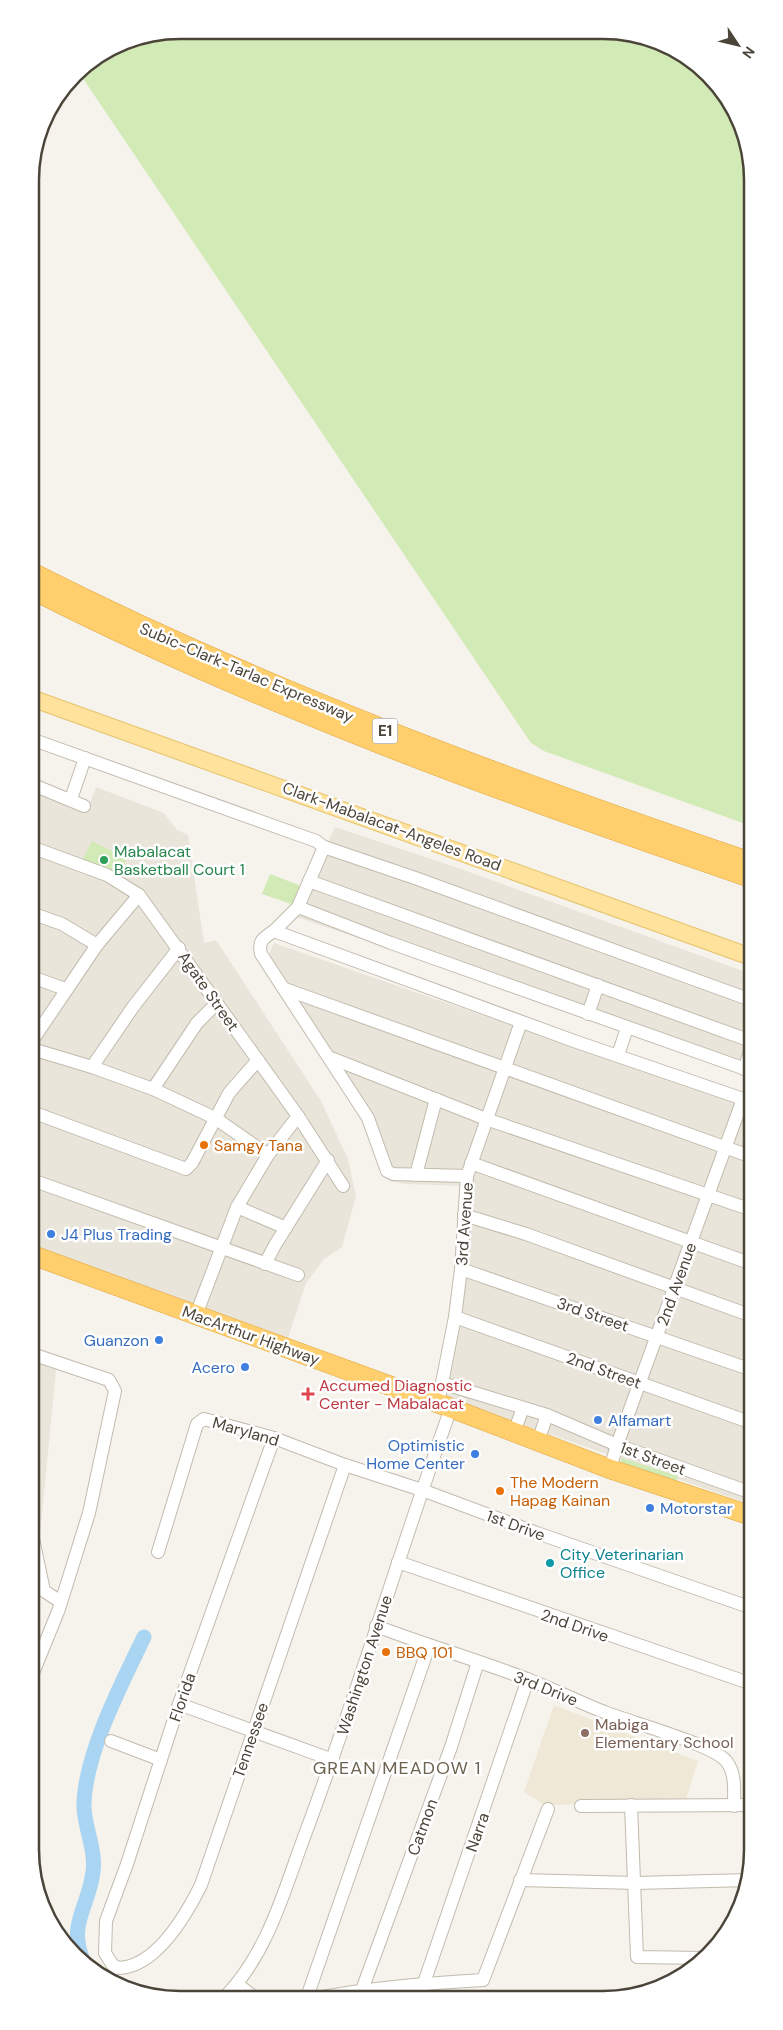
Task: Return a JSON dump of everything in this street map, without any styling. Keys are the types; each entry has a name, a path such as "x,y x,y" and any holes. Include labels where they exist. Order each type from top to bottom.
{"highway":[{"name":"Subic-Clark-Tarlac Expressway","path":"39,576 138,625 242,671 389,732 744,859"},
{"name":"Subic-Clark-Tarlac Expressway","path":"39,593 237,685 330,724 531,800 744,876"},
{"name":"MacArthur Highway","path":"39,1258 445,1406 610,1469 744,1513"}],"main road":[{"name":"Clark-Mabalacat-Angeles Road","path":"39,701 744,954"}],"street":[{"path":"39,742 316,841 324,847 415,878 744,997"},
{"path":"71,799 85,758"},
{"path":"39,787 84,806"},
{"path":"324,847 298,907 274,931 262,939 259,946 260,954 331,1058 368,1118 387,1171 394,1174 466,1176"},
{"name":"Agate Street","path":"39,850 107,875 139,895 179,948 298,1116 344,1186"},
{"path":"309,881 744,1038"},
{"path":"39,1030 65,989 97,945 139,895"},
{"path":"298,907 588,1014 744,1069"},
{"path":"39,916 62,924 97,945"},
{"path":"274,931 521,1022 744,1099"},
{"path":"92,1067 133,1007 179,948"},
{"path":"39,980 65,989"},
{"path":"588,1014 598,985"},
{"path":"285,989 744,1154"},
{"path":"153,1089 197,1023 217,1003"},
{"name":"3rd Avenue","path":"445,1406 442,1383 455,1317 461,1269 466,1176 521,1022"},
{"path":"618,1055 627,1028"},
{"path":"39,1051 92,1067 153,1089 215,1118 268,1155"},
{"path":"331,1058 486,1120 744,1207"},
{"path":"39,1115 182,1167 190,1167 229,1093 258,1060"},
{"path":"416,1175 436,1099"},
{"name":"2nd Avenue","path":"610,1469 708,1194 744,1107"},
{"path":"196,1315 237,1207 268,1155 298,1116"},
{"path":"266,1264 328,1160"},
{"path":"471,1163 744,1261"},
{"path":"39,1182 298,1275"},
{"path":"237,1207 286,1228"},
{"path":"464,1215 526,1234 744,1313"},
{"name":"3rd Street","path":"461,1269 744,1367"},
{"name":"2nd Street","path":"455,1317 744,1420"},
{"path":"39,1356 109,1380 115,1391 90,1513 61,1602 39,1658"},
{"name":"1st Street","path":"442,1383 547,1415 617,1445 744,1490"},
{"name":"Washington Avenue","path":"230,1991 259,1952 333,1760 422,1490 445,1406"},
{"path":"514,1432 523,1408"},
{"path":"538,1441 547,1415"},
{"name":"Maryland","path":"158,1552 200,1421 210,1420 274,1438 345,1465 422,1490"},
{"name":"Florida","path":"108,1959 104,1946 106,1921 179,1704 274,1438"},
{"name":"Tennessee","path":"108,1959 117,1968 131,1966 160,1946 187,1915 201,1885 345,1465"},
{"path":"676,1491 683,1468"},
{"path":"716,1504 723,1483"},
{"name":"1st Drive","path":"422,1490 537,1533 744,1605"},
{"name":"2nd Drive","path":"398,1562 744,1681"},
{"path":"39,1567 44,1591 61,1602"},
{"name":"3rd Drive","path":"376,1626 428,1646 528,1679 606,1713 690,1741 726,1760 734,1778 734,1806"},
{"path":"309,1991 428,1646"},
{"name":"Catmon","path":"362,1990 451,1747 478,1662"},
{"name":"Narra","path":"424,1983 528,1679"},
{"path":"179,1704 333,1760"},
{"path":"110,1742 161,1760"},
{"path":"632,1805 637,1957 694,1958"},
{"path":"581,1806 744,1805"},
{"path":"356,1991 424,1983 483,1980 548,1809"},
{"path":"520,1880 636,1883 741,1880"},
{"path":"237,1984 246,1991"}],"shaded area":[{"path":"96,787 164,813 177,830 188,835 204,943 216,940 321,1101 348,1159 356,1196 342,1247 324,1259 306,1283 287,1341 39,1254 39,795 87,811"},
{"path":"335,827 461,869 744,971 744,1075 389,948 293,916"},
{"path":"274,943 744,1106 744,1502 440,1398 463,1282 464,1186 406,1184 389,1181 373,1137 265,963"},
{"path":"39,1364 56,1370 39,1544"},
{"name":"Mabiga Elementary School","path":"554,1705 698,1761 685,1802 545,1805 524,1792"}],"green space":[{"path":"180,39 622,40 657,49 689,68 703,80 725,109 734,126 739,143 743,161 744,180 744,823 544,751 531,743 83,78 109,58 126,49 152,41"},
{"name":"Mabalacat Basketball Court 1","path":"92,841 127,859 117,878 82,861"},
{"path":"270,874 304,887 297,906 262,894"},
{"path":"622,1458 678,1476 676,1482 620,1463"}],"waterway":[{"path":"79,1949 78,1927 94,1864 84,1808 85,1788 90,1766 105,1721 144,1637"}],"place":[{"name":"Mabalacat Basketball Court 1","path":"104,860"},
{"name":"Samgy Tana","path":"204,1145"},
{"name":"J4 Plus Trading","path":"51,1234"},
{"name":"Guanzon","path":"159,1340"},
{"name":"Acero","path":"245,1367"},
{"name":"Accumed Diagnostic Center - Mabalacat","path":"308,1394"},
{"name":"Alfamart","path":"598,1420"},
{"name":"Optimistic Home Center","path":"475,1454"},
{"name":"The Modern Hapag Kainan","path":"500,1491"},
{"name":"Motorstar","path":"650,1508"},
{"name":"City Veterinarian Office","path":"550,1563"},
{"name":"BBQ 101","path":"386,1652"},
{"name":"Mabiga Elementary School","path":"585,1733"}],"district":[{"name":"GREAN MEADOW 1","path":"397,1768"}]}
